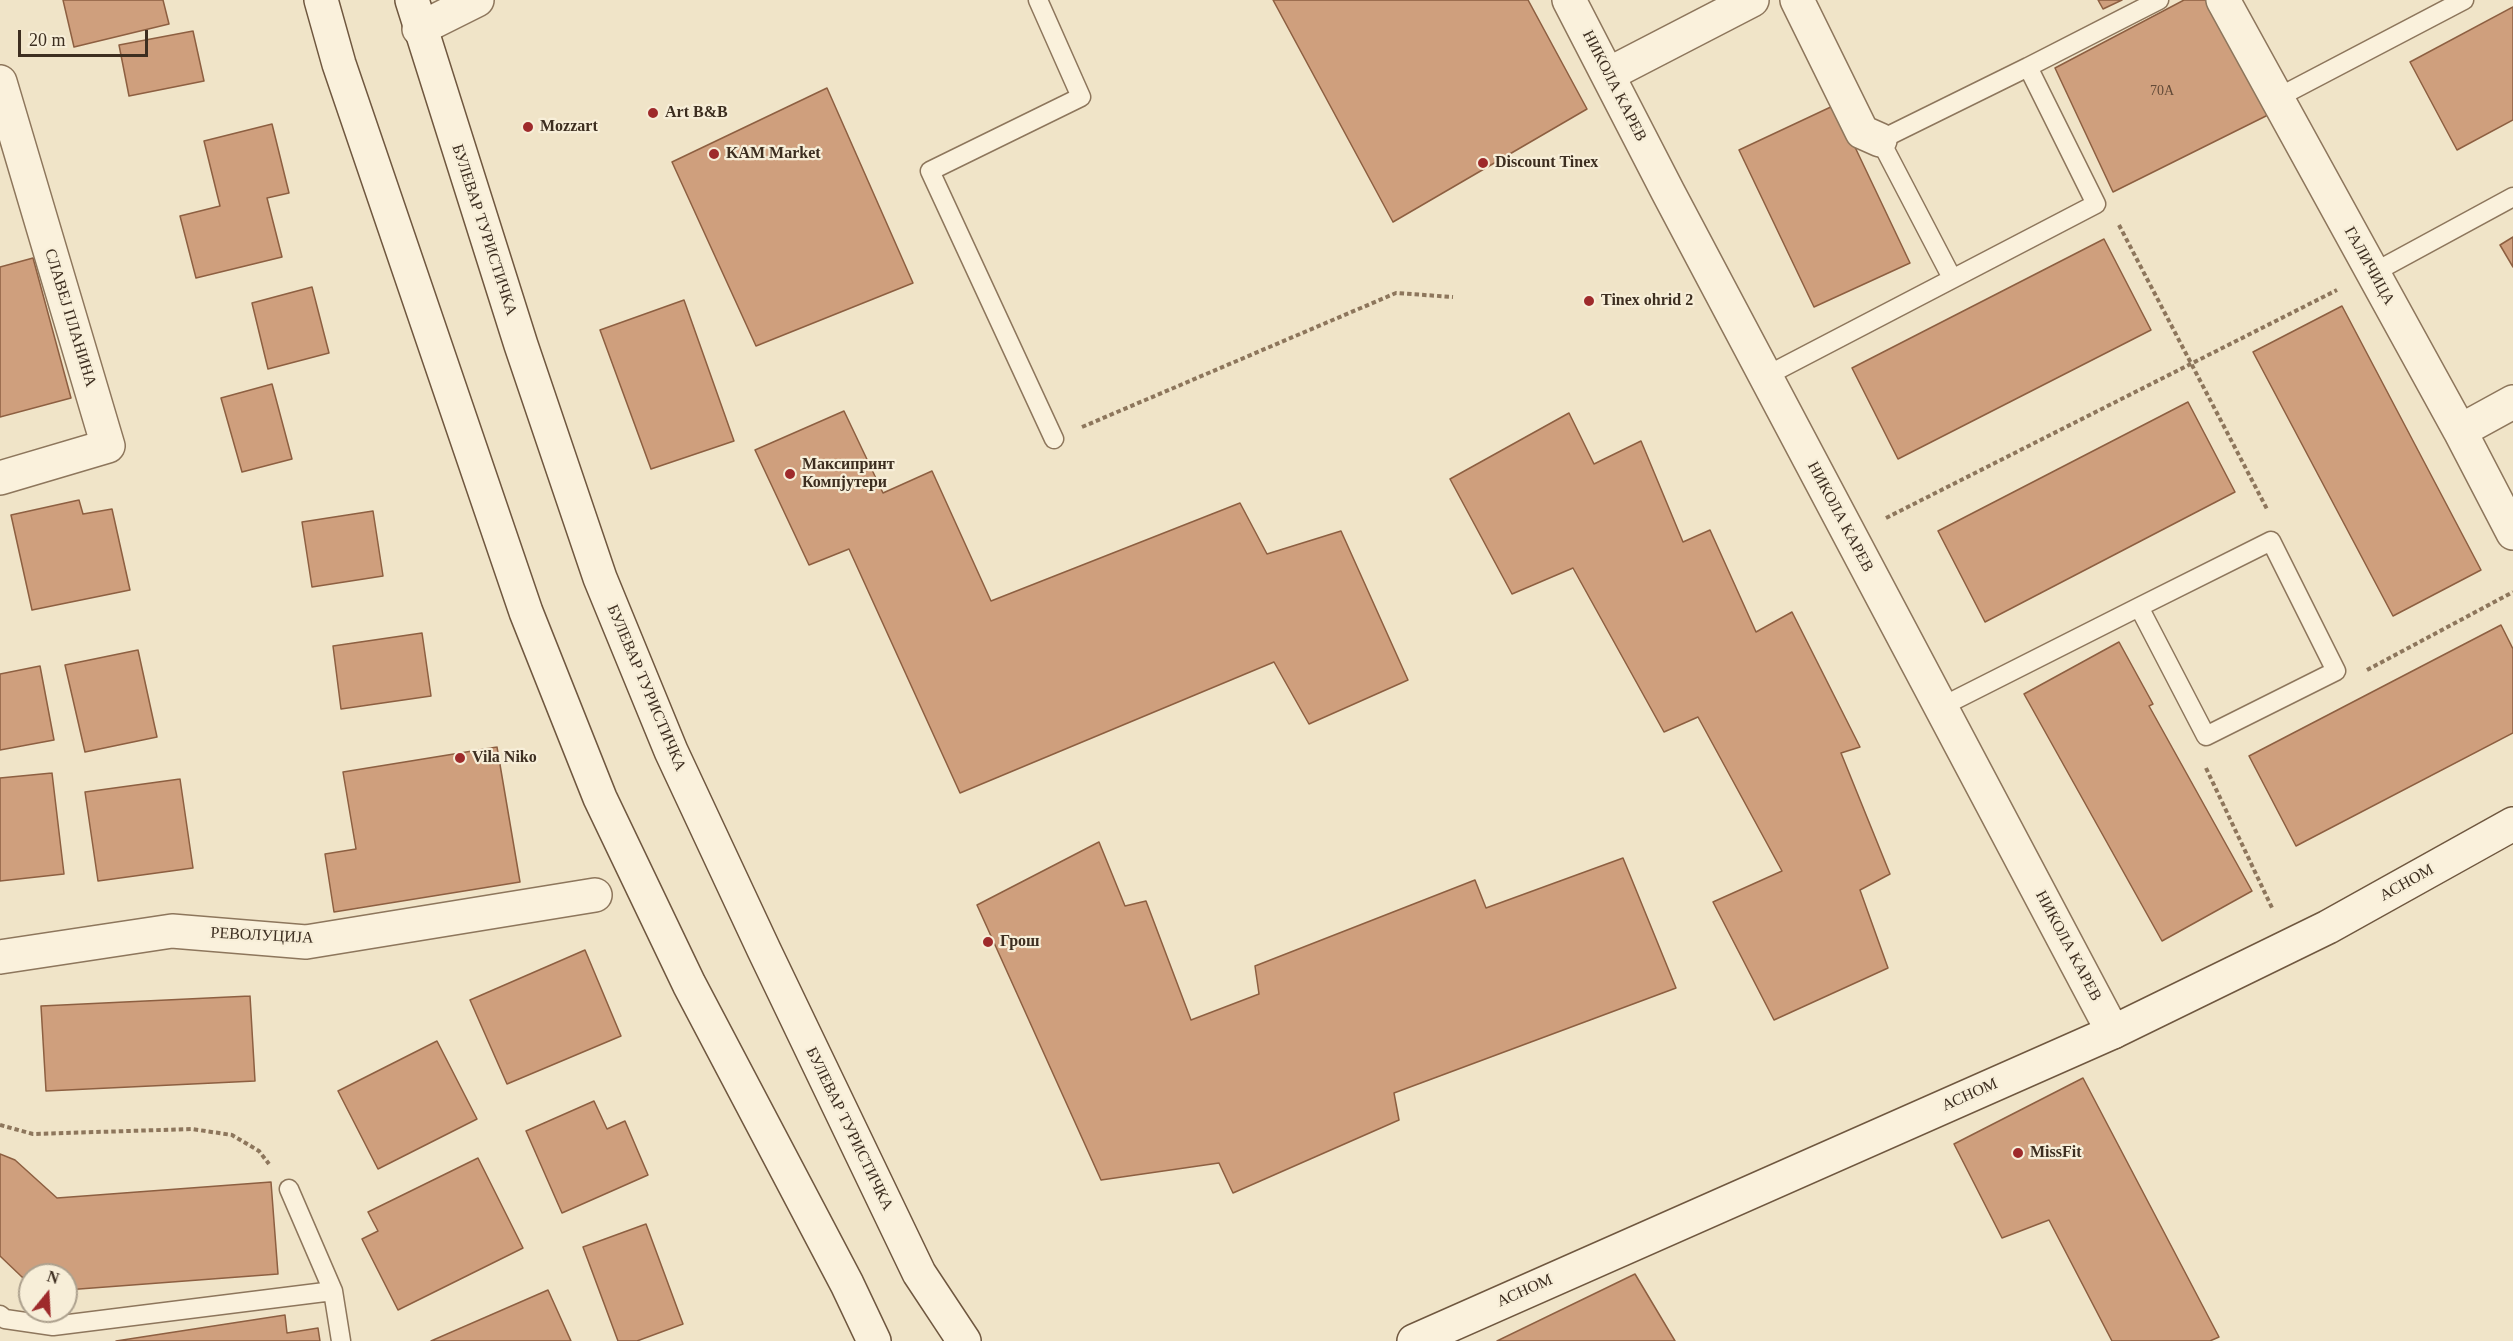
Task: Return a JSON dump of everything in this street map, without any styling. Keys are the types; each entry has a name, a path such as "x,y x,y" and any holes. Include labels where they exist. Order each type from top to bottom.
{"street":[{"path":"321,0 342,75 522,601 600,798 689,984 847,1284 874,1341"},
{"path":"415,14 477,0"},
{"name":"НИКОЛА КАРЕВ","path":"1569,0 1668,192 2113,1032"},
{"path":"1609,74 1752,0"},
{"path":"1797,0 1862,132 1880,140"},
{"name":"ГАЛИЧИЦА","path":"2223,0 2460,431 2513,533"},
{"name":"БУЛЕВАР ТУРИСТИЧКА","path":"415,14 521,345 600,578 667,740 919,1273 964,1341"},
{"name":"СЛАВЕЈ ПЛАНИНА","path":"0,82 108,446 0,478"},
{"path":"2460,431 2513,402"},
{"name":"АСНОМ","path":"1414,1341 2113,1032 2290,946 2513,824"},
{"name":"РЕВОЛУЦИЈА","path":"0,957 172,931 306,942 595,895"}],"lane":[{"path":"1038,0 1081,97 930,171 1054,439"},
{"path":"1952,278 1880,140 2159,0"},
{"path":"2277,98 2464,0"},
{"path":"1766,376 2096,204 2028,67"},
{"path":"2373,273 2513,197"},
{"path":"1941,707 2139,607 2271,541 2336,671 2206,736 2139,607"},
{"path":"289,1189 333,1291 341,1341"},
{"path":"0,1315 5,1319 53,1326 333,1291"}],"path":[{"path":"2096,204 2111,209 2272,518 2271,541"},
{"path":"1850,536 2373,273"},
{"path":"1054,439 1396,293 1453,297"},
{"path":"2336,671 2354,677 2513,592"},
{"path":"2206,736 2200,755 2290,946"},
{"path":"0,1125 33,1134 192,1129 232,1135 259,1151 289,1189"}],"building":[{"path":"63,0 163,0 169,24 74,47"},
{"path":"1273,0 1528,0 1587,109 1393,222"},
{"path":"2098,0 2122,0 2103,9"},
{"path":"2184,0 2209,0 2270,114 2113,192 2055,68"},
{"path":"2513,7 2513,120 2457,150 2410,62"},
{"path":"193,31 204,81 129,96 119,45"},
{"path":"827,88 913,283 756,346 672,162"},
{"path":"1835,105 1910,263 1814,307 1739,150"},
{"path":"272,124 289,193 267,198 282,257 196,278 180,216 220,206 204,141"},
{"path":"2513,237 2513,267 2500,245"},
{"path":"2104,239 2151,330 1898,459 1852,368"},
{"path":"33,258 71,398 0,417 0,267"},
{"path":"312,287 329,353 268,369 252,303"},
{"path":"684,300 734,441 651,469 600,330"},
{"path":"2342,306 2481,570 2393,616 2253,352"},
{"path":"272,384 292,459 242,472 221,398"},
{"path":"2188,402 2235,492 1985,622 1938,531"},
{"path":"844,411 883,493 932,471 991,601 1240,503 1267,554 1341,531 1408,680 1309,724 1274,662 960,793 849,549 809,565 755,450"},
{"path":"1569,413 1594,464 1641,441 1683,542 1710,530 1756,632 1792,612 1860,747 1841,753 1890,874 1860,890 1888,968 1774,1020 1713,902 1782,871 1698,717 1664,732 1573,568 1512,594 1450,479"},
{"path":"79,500 83,514 112,509 130,590 32,610 11,515"},
{"path":"373,511 383,576 312,587 302,522"},
{"path":"2501,625 2513,649 2513,733 2296,846 2249,756"},
{"path":"422,633 431,696 341,709 333,646"},
{"path":"2119,642 2153,704 2149,706 2252,891 2162,941 2024,694"},
{"path":"138,650 157,737 85,752 65,665"},
{"path":"40,666 54,740 0,750 0,674"},
{"path":"497,747 520,882 334,912 325,854 356,849 343,772"},
{"path":"52,773 64,874 0,881 0,778"},
{"path":"180,779 193,868 98,881 85,792"},
{"path":"1099,842 1125,906 1146,901 1191,1020 1259,994 1255,966 1475,880 1486,908 1623,858 1676,988 1394,1093 1399,1120 1233,1193 1219,1163 1101,1180 977,905"},
{"path":"585,950 621,1036 507,1084 470,1000"},
{"path":"250,996 255,1081 46,1091 41,1006"},
{"path":"437,1041 477,1119 378,1169 338,1091"},
{"path":"2083,1078 2219,1337 2210,1341 2112,1341 2049,1220 2002,1238 1954,1144"},
{"path":"594,1101 607,1129 625,1121 648,1175 562,1213 526,1131"},
{"path":"0,1154 15,1160 57,1198 271,1182 278,1274 78,1289 78,1263 18,1263 18,1273 0,1256"},
{"path":"478,1158 523,1248 398,1310 362,1239 378,1231 368,1212"},
{"path":"646,1224 683,1324 637,1341 618,1341 583,1247"},
{"path":"1635,1274 1675,1341 1497,1341"},
{"path":"548,1290 571,1341 431,1341"},
{"path":"285,1315 287,1333 318,1328 320,1341 116,1341"}],"place":[{"name":"Art B&B","path":"653,113"},
{"name":"Mozzart","path":"528,127"},
{"name":"KAM Market","path":"714,154"},
{"name":"Discount Tinex","path":"1483,163"},
{"name":"Tinex ohrid 2","path":"1589,301"},
{"name":"Максипринт Компјутери","path":"790,474"},
{"name":"Vila Niko","path":"460,758"},
{"name":"Грош","path":"988,942"},
{"name":"MissFit","path":"2018,1153"}]}
